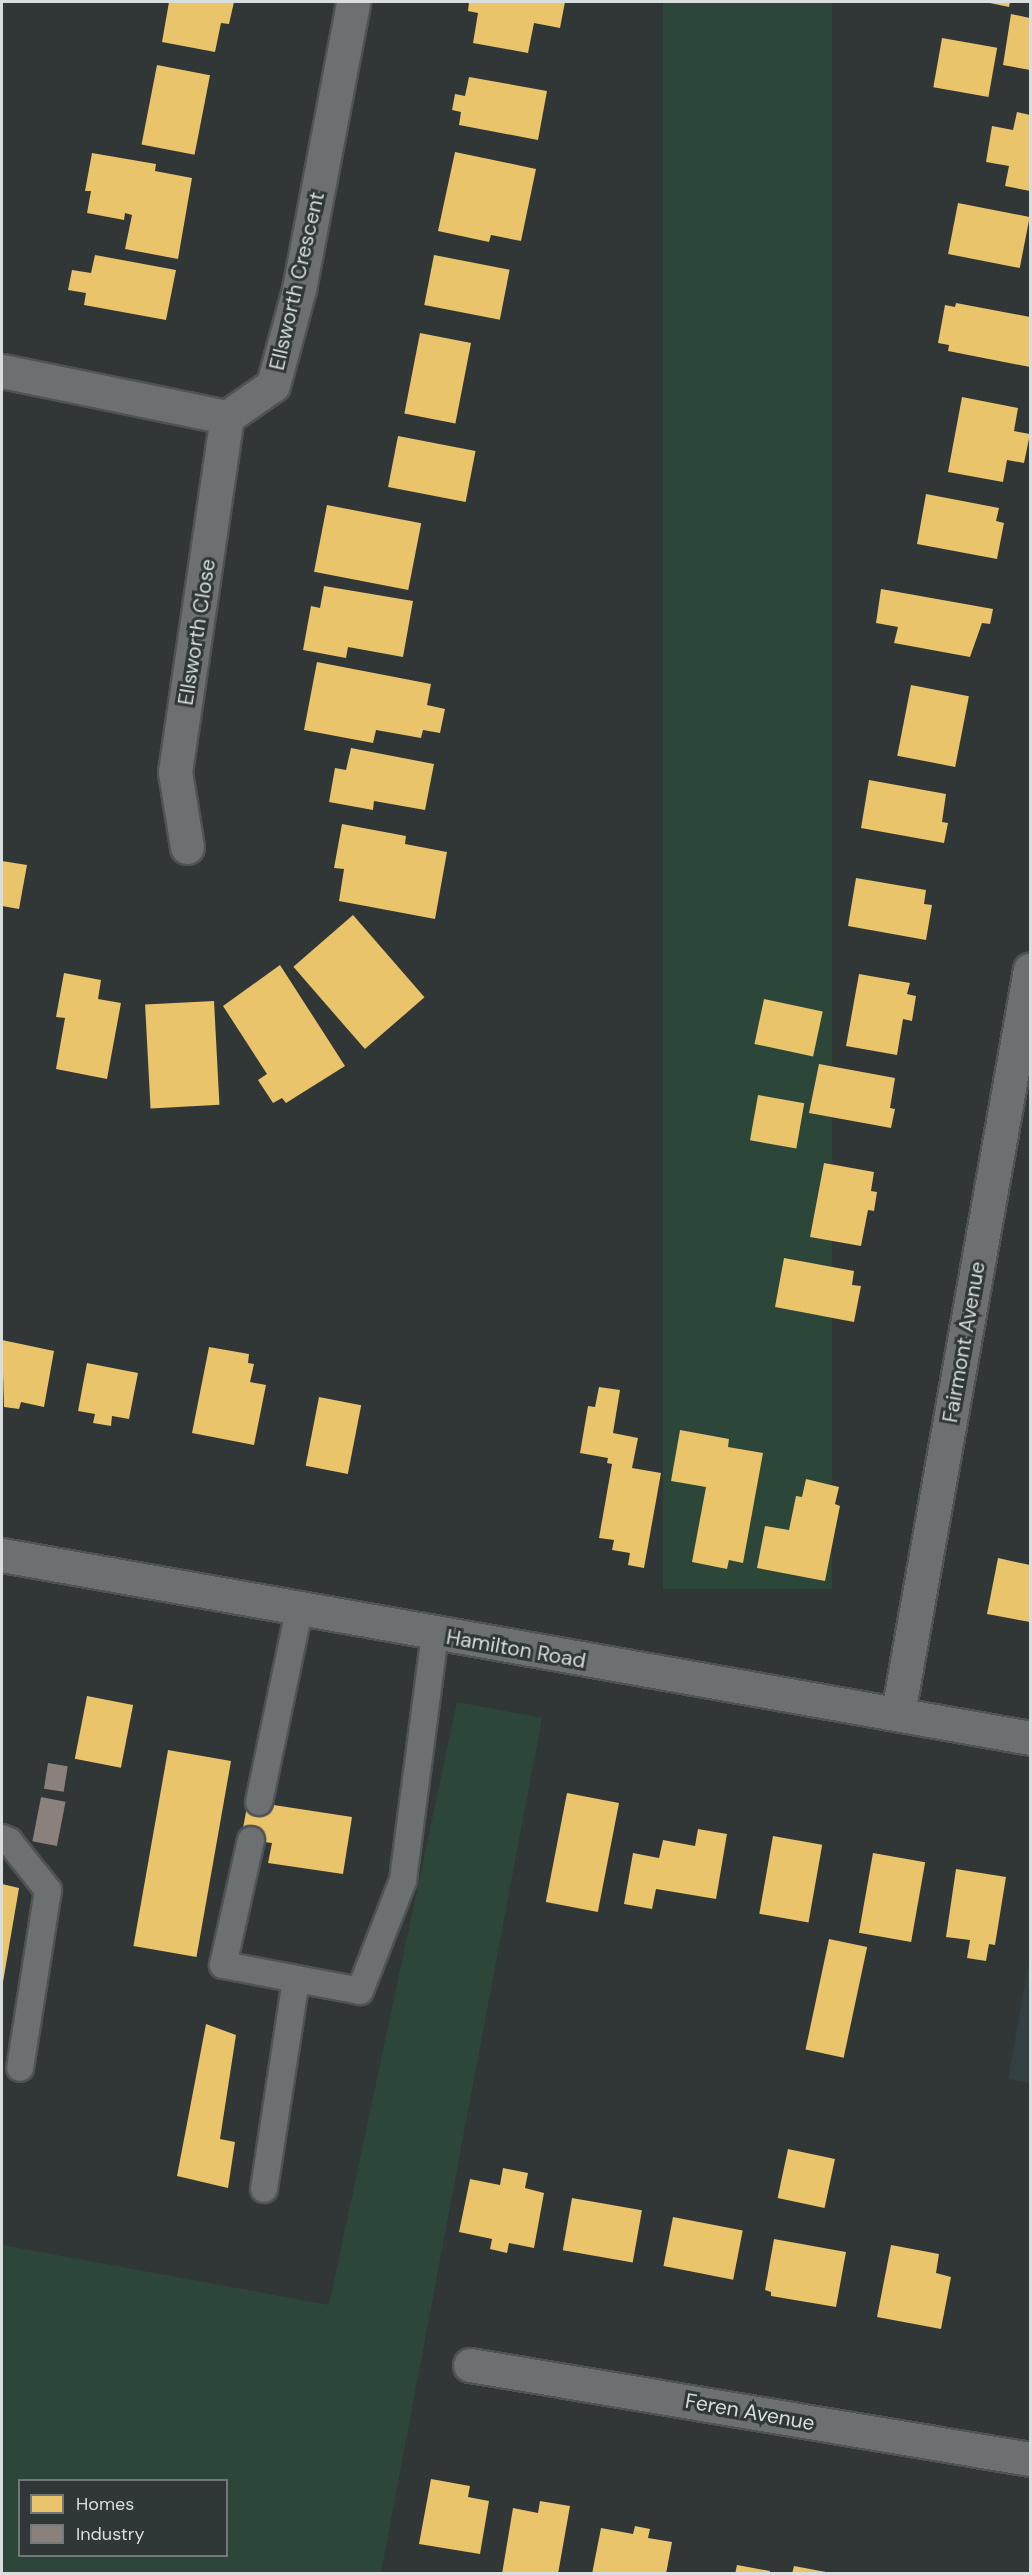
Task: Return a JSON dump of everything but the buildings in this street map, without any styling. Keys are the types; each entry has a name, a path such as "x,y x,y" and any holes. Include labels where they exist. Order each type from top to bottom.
{"street":[{"name":"Ellsworth Crescent","path":"227,417 273,385 299,289 353,2"},
{"path":"2,371 227,417"},
{"name":"Ellsworth Close","path":"187,847 175,772 227,417"},
{"name":"Fairmont Avenue","path":"898,1713 1030,970"},
{"name":"Hamilton Road","path":"2,1555 435,1635 898,1713 1030,1738"},
{"name":"Feren Avenue","path":"470,2365 1030,2459"}],"lane":[{"path":"259,1802 298,1610"},
{"path":"251,1840 223,1965 360,1992 403,1880 435,1635"},
{"path":"2,1838 9,1841 48,1890 20,2068"},
{"path":"264,2189 296,1979"}],"shaded area":[{"path":"1030,1956 1030,2083 1008,2079"}],"green space":[{"path":"663,2 832,2 832,1589 663,1589"},
{"path":"457,1702 542,1718 381,2573 2,2573 2,2245 329,2305"}]}
